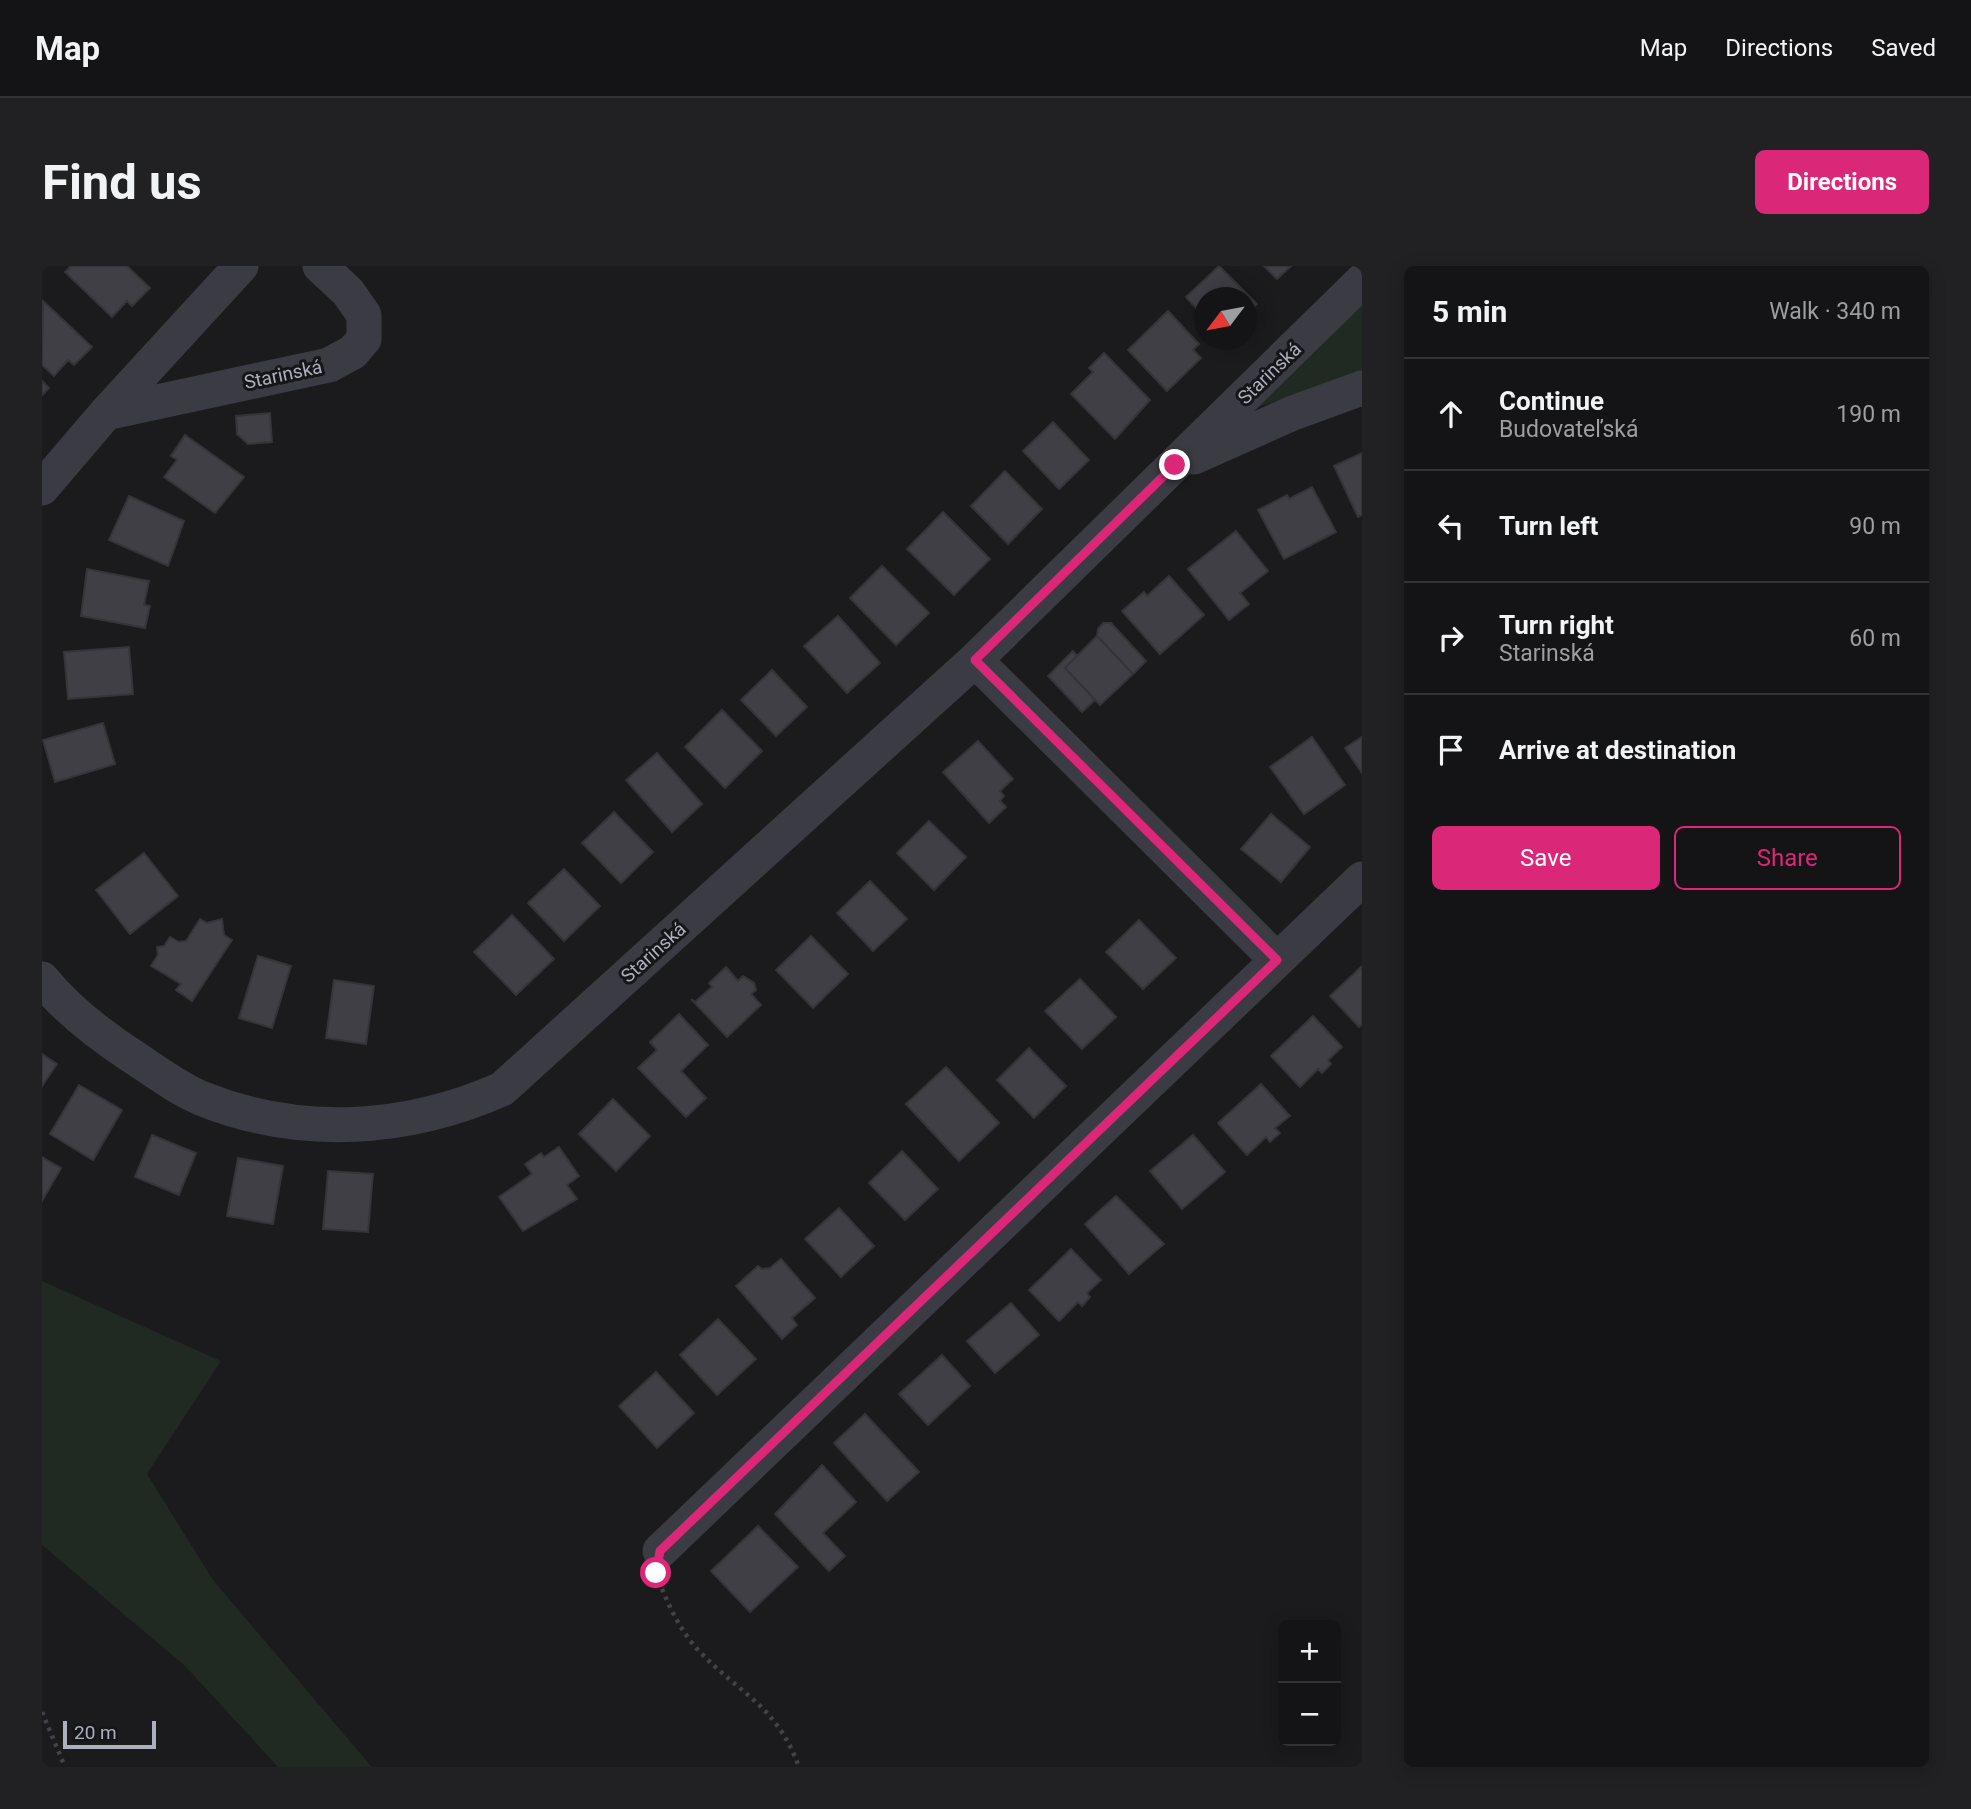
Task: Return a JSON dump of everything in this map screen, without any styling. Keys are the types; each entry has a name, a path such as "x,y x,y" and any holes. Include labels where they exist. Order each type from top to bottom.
{"street":[{"path":"42,488 106,413 241,266"},
{"name":"Starinská","path":"106,413 329,365 353,352 364,339 364,315 348,292 320,266"},
{"name":"Starinská","path":"42,979 96,1033 148,1067 202,1098 262,1117 322,1126 381,1124 427,1116 472,1102 502,1088 975,660 1362,281"},
{"name":"Starinská","path":"1175,465 1293,413 1362,388"},
{"path":"975,660 1277,960"},
{"path":"660,1551 1362,879"}],"path":[{"path":"660,1551 656,1573 668,1604 698,1650 759,1702 782,1729 789,1739 799,1767"},
{"path":"42,1712 65,1767"}],"shaded area":[{"path":"1362,304 1362,373 1255,408"},
{"path":"42,1281 221,1361 147,1474 213,1580 372,1767 278,1767 185,1666 42,1545"}],"building":[{"path":"71,266 127,266 150,288 132,306 127,301 112,317 65,272"},
{"path":"1219,266 1240,287 1197,287"},
{"path":"1264,266 1291,266 1277,279"},
{"path":"1194,289 1194,306 1186,297"},
{"path":"43,301 92,347 74,365 68,360 54,376 42,365"},
{"path":"1168,311 1194,339 1193,350 1201,358 1167,391 1128,350"},
{"path":"1104,353 1150,400 1115,439 1071,394 1093,372 1089,368"},
{"path":"42,381 49,388 42,395"},
{"path":"270,413 272,442 248,444 237,434 236,416"},
{"path":"1053,422 1089,460 1059,489 1023,451"},
{"path":"185,435 244,477 215,513 164,477 177,460 171,456"},
{"path":"1362,453 1362,515 1358,517 1334,466"},
{"path":"1005,471 1042,509 1008,544 971,506"},
{"path":"1312,487 1336,532 1284,559 1258,510 1287,495 1289,499"},
{"path":"129,496 184,521 168,566 109,540"},
{"path":"943,512 990,559 954,595 907,549"},
{"path":"1236,531 1268,571 1240,593 1249,604 1229,620 1188,569"},
{"path":"882,566 929,613 896,645 850,598"},
{"path":"87,569 149,581 144,605 150,606 145,628 81,616"},
{"path":"1169,576 1204,615 1160,654 1122,611 1144,592 1147,596"},
{"path":"838,616 880,663 847,693 804,646"},
{"path":"1103,623 1111,623 1146,661 1133,674 1097,636"},
{"path":"1097,636 1133,674 1100,705 1065,668"},
{"path":"129,647 133,694 68,699 64,652"},
{"path":"1073,651 1077,656 1065,668 1095,700 1082,712 1048,676"},
{"path":"772,670 807,707 776,736 741,700"},
{"path":"722,710 762,751 725,788 685,747"},
{"path":"103,723 115,764 55,782 43,740"},
{"path":"1312,737 1345,785 1304,814 1270,767"},
{"path":"1362,737 1362,773 1345,748"},
{"path":"978,741 1013,779 1000,791 1004,796 1000,801 1006,807 989,823 943,772"},
{"path":"657,753 702,804 672,832 626,780"},
{"path":"614,812 653,852 621,883 582,843"},
{"path":"1271,814 1310,847 1281,882 1241,849"},
{"path":"929,821 966,857 934,890 897,853"},
{"path":"144,853 178,896 130,934 96,890"},
{"path":"564,869 600,906 564,941 528,903"},
{"path":"870,881 907,919 873,951 837,913"},
{"path":"512,915 554,959 516,995 474,952"},
{"path":"200,919 207,923 222,919 224,935 232,940 192,1001 176,990 181,984 151,966 158,955 157,947 164,946 170,937 179,942 186,941"},
{"path":"1139,920 1176,958 1143,989 1106,952"},
{"path":"811,936 848,974 813,1008 776,970"},
{"path":"258,956 291,966 272,1028 239,1018"},
{"path":"1362,966 1362,1024 1359,1027 1330,996"},
{"path":"726,967 738,981 743,976 754,983 756,990 751,994 761,1005 727,1037 691,999 695,1002 712,987 709,983"},
{"path":"1080,979 1116,1017 1082,1049 1045,1011"},
{"path":"334,980 374,986 366,1044 326,1038"},
{"path":"679,1014 708,1045 681,1071 706,1098 686,1117 638,1068 657,1050 650,1042"},
{"path":"1313,1016 1342,1047 1328,1060 1331,1064 1322,1073 1318,1069 1300,1087 1271,1056"},
{"path":"1029,1048 1066,1086 1034,1118 997,1080"},
{"path":"42,1054 57,1064 42,1086"},
{"path":"946,1067 999,1123 959,1161 906,1104"},
{"path":"1261,1084 1290,1116 1275,1128 1280,1133 1270,1142 1266,1137 1247,1155 1218,1123"},
{"path":"79,1085 122,1110 93,1160 50,1134"},
{"path":"613,1099 650,1136 616,1171 579,1134"},
{"path":"152,1135 196,1153 179,1195 135,1177"},
{"path":"1193,1135 1225,1172 1182,1209 1150,1171"},
{"path":"559,1147 579,1176 567,1185 577,1199 523,1231 499,1197 532,1174 525,1164 541,1153 544,1157"},
{"path":"902,1151 938,1189 905,1220 869,1183"},
{"path":"42,1157 61,1168 42,1201"},
{"path":"238,1158 283,1166 273,1224 227,1216"},
{"path":"328,1171 373,1174 368,1232 323,1229"},
{"path":"1116,1196 1164,1244 1129,1274 1085,1224"},
{"path":"839,1208 874,1246 841,1277 805,1239"},
{"path":"1071,1249 1101,1280 1087,1293 1090,1297 1082,1306 1078,1302 1059,1321 1029,1290"},
{"path":"781,1259 815,1298 792,1318 797,1325 782,1339 736,1286 758,1266 762,1269 770,1268"},
{"path":"1011,1303 1039,1335 995,1373 967,1341"},
{"path":"718,1319 756,1359 717,1395 680,1355"},
{"path":"942,1355 970,1386 928,1425 899,1394"},
{"path":"656,1372 694,1413 657,1448 619,1406"},
{"path":"865,1414 919,1472 887,1501 834,1443"},
{"path":"822,1465 856,1502 823,1533 845,1556 829,1571 775,1514"},
{"path":"758,1526 798,1567 750,1612 711,1571"}],"route":[{"path":"656,1573 660,1551 1277,960 975,660 1175,465"}]}
